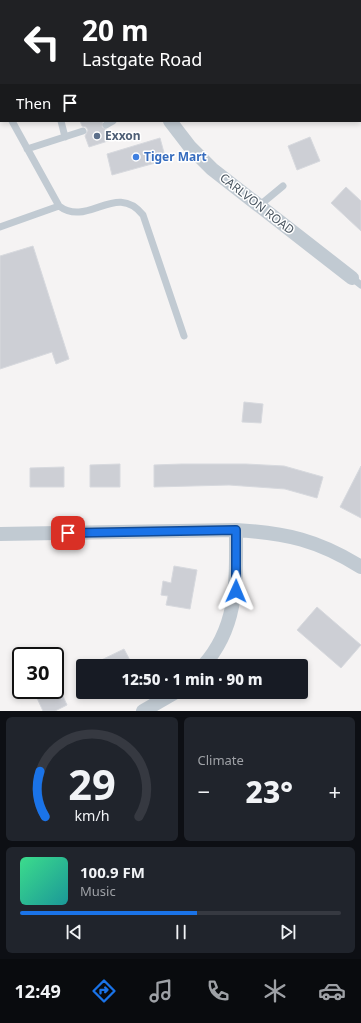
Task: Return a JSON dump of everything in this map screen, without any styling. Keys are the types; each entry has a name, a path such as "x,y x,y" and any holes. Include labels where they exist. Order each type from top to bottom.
{"street":[{"name":"CARLVON ROAD","path":"171,122 190,147 212,169 356,281"},
{"path":"0,534 236,530 273,532 307,540 337,552 361,567"},
{"path":"209,659 224,633 232,612 236,591 236,530"},
{"path":"143,711 164,699"}],"lane":[{"path":"13,122 59,206 68,212 76,214 115,202 126,202 136,206 143,215 184,336"},
{"path":"61,122 65,137"},
{"path":"106,125 111,122"},
{"path":"27,149 83,131"},
{"path":"260,205 283,186"},
{"path":"0,227 59,206"}],"building":[{"name":"Exxon","path":"80,122 103,122 102,127 107,130 111,140 89,147 85,136 88,130 86,127 82,126"},
{"path":"310,137 320,161 297,170 288,146"},
{"name":"Tiger Mart","path":"160,138 166,160 112,175 107,154"},
{"path":"346,187 361,201 361,231 331,203"},
{"path":"33,246 69,359 56,364 52,352 0,369 0,256"},
{"path":"244,402 263,404 261,423 242,422"},
{"path":"120,464 120,487 90,487 90,465"},
{"path":"246,464 284,466 323,477 317,498 285,489 229,485 154,487 154,465"},
{"path":"361,466 361,518 340,507"},
{"path":"64,467 64,487 30,487 30,468"},
{"path":"174,566 197,570 190,609 166,605 168,596 161,595 163,581 171,583"},
{"path":"317,607 361,645 341,668 297,630"},
{"path":"124,649 129,659 103,659"},
{"path":"64,698 67,705 55,711 43,711 37,699"}],"place":[{"name":"Exxon","path":"97,136"},
{"name":"Tiger Mart","path":"136,157"}],"route":[{"path":"68,533 236,530 236,591"}]}
